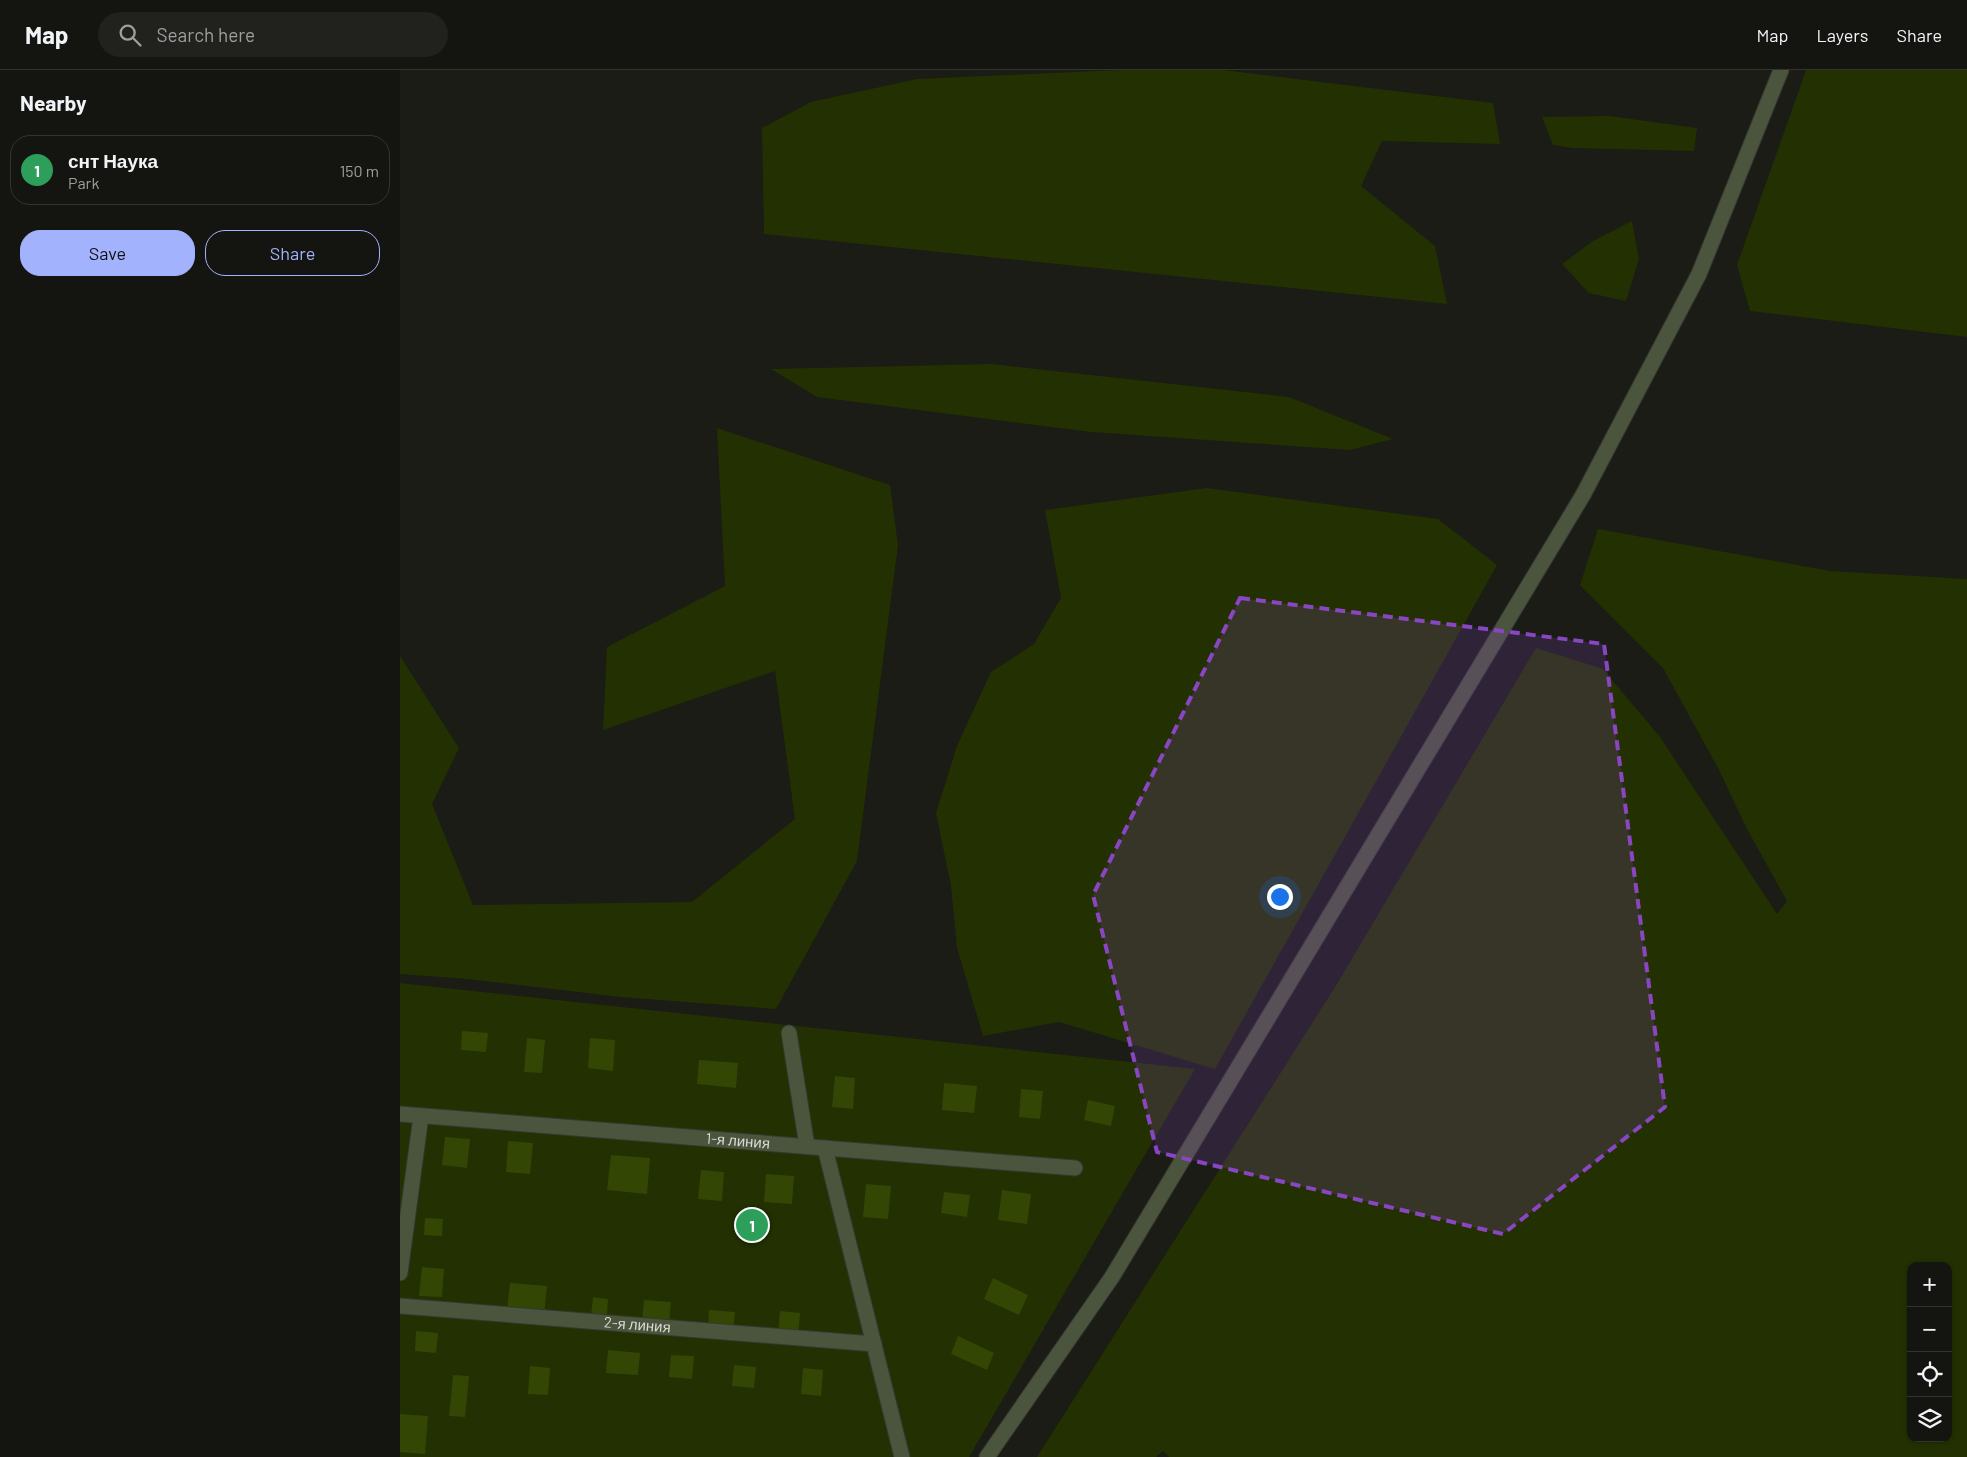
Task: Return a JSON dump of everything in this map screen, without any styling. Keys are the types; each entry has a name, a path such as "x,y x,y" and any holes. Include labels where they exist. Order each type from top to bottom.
{"street":[{"path":"987,1457 1112,1277 1583,495 1698,274 1781,70"},
{"path":"790,1033 807,1146"},
{"name":"1-я линия","path":"400,1114 1075,1168"},
{"path":"400,1273 421,1116"},
{"path":"824,1148 902,1457"},
{"name":"2-я линия","path":"400,1306 874,1344"}],"highlighted area":[{"path":"1240,598 1604,644 1665,1107 1503,1234 1157,1152 1093,895"}],"green space":[{"path":"1121,70 1223,70 1493,103 1500,144 1382,141 1361,186 1435,246 1447,304 764,234 762,128 811,102 917,79"},
{"path":"1806,70 1967,70 1967,337 1750,311 1737,265"},
{"path":"1609,116 1697,128 1694,151 1573,148 1553,145 1542,117"},
{"path":"1632,221 1639,259 1626,301 1589,293 1562,264 1593,241"},
{"path":"991,364 1289,397 1393,439 1350,450 1091,432 817,397 771,369"},
{"path":"717,428 890,485 898,545 857,861 776,1009 621,997 468,979 400,974 400,656 459,748 432,804 473,905 692,902 795,819 775,671 603,730 607,647 725,586"},
{"path":"1207,488 1438,519 1497,565 1215,1069 1059,1022 983,1036 957,948 951,886 936,813 957,746 991,672 1034,644 1061,598 1045,510"},
{"path":"1598,529 1830,571 1967,579 1967,1457 1169,1457 1163,1451 1156,1457 1037,1457 1337,984 1536,648 1603,669 1660,737 1777,914 1787,901 1747,829 1718,768 1663,668 1580,585"},
{"path":"400,983 1195,1069 969,1457 400,1457"}],"building":[{"path":"462,1031 488,1033 486,1052 461,1050"},
{"path":"527,1038 545,1040 542,1073 524,1072"},
{"path":"590,1038 615,1040 613,1071 588,1068"},
{"path":"699,1060 738,1063 736,1088 697,1084"},
{"path":"835,1076 855,1078 853,1109 832,1107"},
{"path":"944,1083 977,1086 974,1113 942,1110"},
{"path":"1021,1089 1043,1091 1040,1119 1019,1117"},
{"path":"1088,1100 1115,1106 1111,1126 1084,1120"},
{"path":"445,1137 470,1139 467,1168 442,1165"},
{"path":"508,1141 533,1143 530,1174 506,1172"},
{"path":"611,1155 650,1158 647,1194 607,1190"},
{"path":"701,1170 724,1172 722,1201 698,1199"},
{"path":"766,1174 794,1176 792,1204 764,1202"},
{"path":"866,1184 891,1186 888,1219 863,1217"},
{"path":"1002,1190 1031,1194 1027,1224 998,1220"},
{"path":"944,1192 970,1195 967,1217 941,1213"},
{"path":"425,1218 443,1219 442,1236 424,1235"},
{"path":"422,1267 444,1269 442,1297 419,1296"},
{"path":"993,1278 1028,1295 1019,1315 984,1299"},
{"path":"510,1283 547,1286 544,1315 507,1311"},
{"path":"593,1297 608,1299 607,1316 591,1316"},
{"path":"644,1300 671,1302 669,1323 642,1321"},
{"path":"709,1310 735,1312 733,1330 708,1328"},
{"path":"780,1311 800,1313 798,1337 778,1335"},
{"path":"416,1331 438,1333 436,1353 415,1351"},
{"path":"958,1336 994,1353 987,1370 951,1354"},
{"path":"608,1350 640,1353 638,1375 606,1373"},
{"path":"671,1355 694,1356 692,1379 669,1377"},
{"path":"734,1365 756,1367 754,1388 732,1386"},
{"path":"530,1366 550,1368 548,1395 528,1394"},
{"path":"803,1368 823,1370 821,1396 801,1394"},
{"path":"453,1375 469,1376 465,1417 449,1416"},
{"path":"400,1414 428,1416 425,1454 400,1452"}],"place":[{"name":"снт Наука","path":"752,1225"}]}
